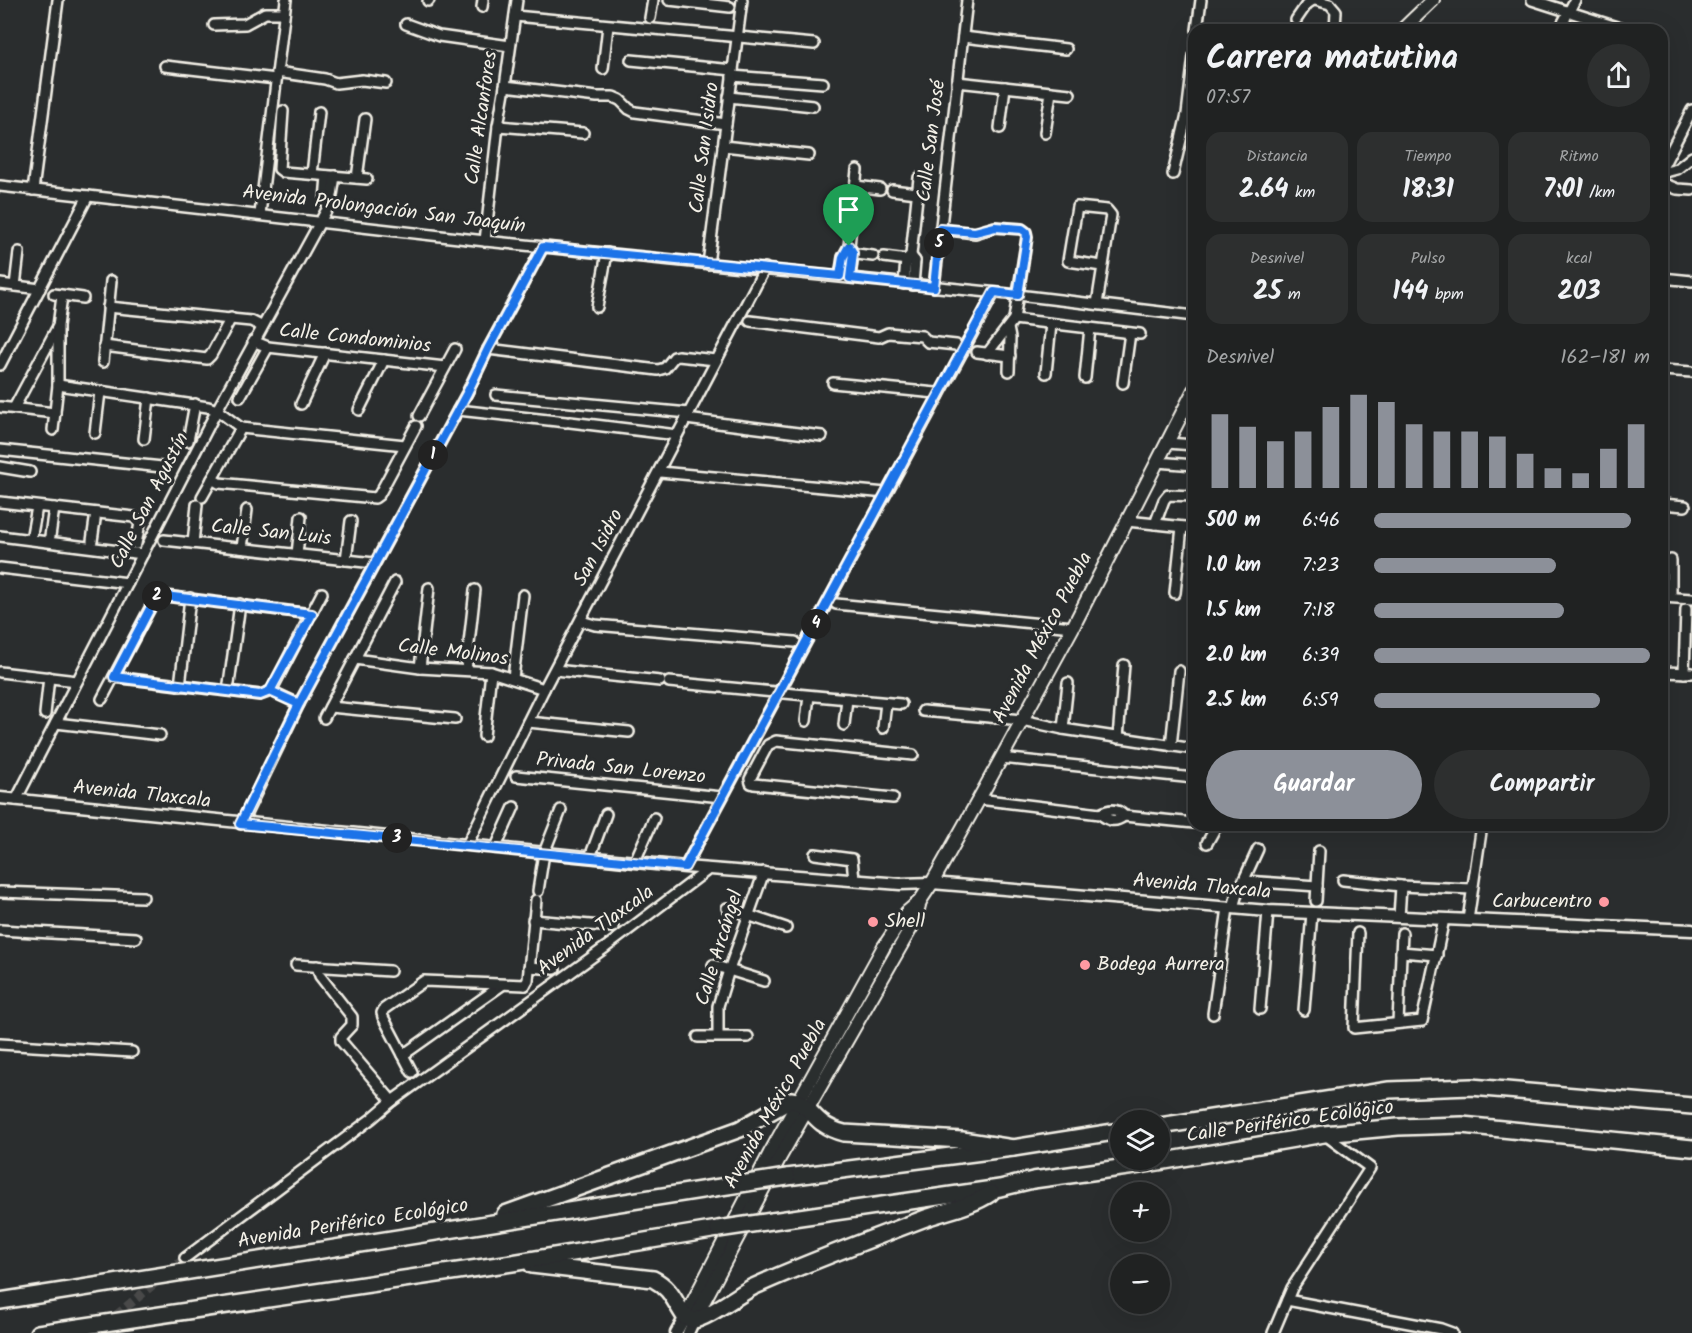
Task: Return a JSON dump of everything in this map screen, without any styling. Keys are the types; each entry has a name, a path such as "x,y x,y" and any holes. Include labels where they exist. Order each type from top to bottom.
{"highway":[{"name":"Calle Periférico Ecológico","path":"1170,1125 1401,1090 1471,1087 1692,1106"},
{"path":"477,1224 740,1129 791,1100 804,1105 820,1122 844,1133 962,1140 1012,1148 1110,1133"},
{"name":"Calle Periférico Ecológico","path":"512,1263 718,1229 1000,1188 1033,1180 1135,1166 1324,1134 1398,1127 1462,1125 1692,1148"},
{"name":"Avenida Periférico Ecológico","path":"0,1301 714,1188 1012,1148"},
{"path":"38,1333 512,1263 653,1279 669,1289 689,1323 704,1317 753,1287 953,1208 982,1199 1000,1188"}],"main road":[{"path":"1407,24 1427,2"},
{"name":"Avenida México Puebla","path":"689,1323 780,1157 804,1105 915,921 920,901 1073,627 1188,402"}],"street":[{"path":"33,190 58,0"},
{"path":"260,214 286,0"},
{"name":"Calle Alcanfores","path":"485,241 498,126 506,86 517,0"},
{"path":"650,18 653,0"},
{"path":"669,0 730,7"},
{"name":"Calle San Isidro","path":"708,264 742,0"},
{"name":"Calle San José","path":"934,287 968,0"},
{"path":"1198,24 1201,0"},
{"path":"1296,20 1307,4 1314,0 1330,4 1336,11 1335,24"},
{"path":"1532,0 1607,24"},
{"path":"1562,24 1575,0"},
{"path":"214,25 245,24 265,13 284,13"},
{"path":"515,16 814,44"},
{"path":"406,24 439,36 510,46"},
{"path":"603,69 608,26"},
{"path":"963,37 1066,49"},
{"path":"631,60 824,83"},
{"path":"165,66 325,79 336,83 363,80 386,82"},
{"path":"957,82 1070,94"},
{"path":"506,86 597,98 613,97 635,112 726,124"},
{"path":"1000,128 1005,87"},
{"path":"1045,132 1051,92"},
{"path":"729,97 813,106"},
{"path":"1173,174 1188,106"},
{"path":"1668,149 1692,110"},
{"path":"283,111 279,169 283,172 362,179 365,119"},
{"path":"312,174 319,112"},
{"path":"498,126 583,134"},
{"path":"723,146 809,155"},
{"path":"1668,171 1677,169 1692,157"},
{"path":"845,277 857,170"},
{"name":"Calle San Agustín","path":"16,800 217,410 261,344 261,326 328,206 325,200 331,176"},
{"path":"908,284 919,178"},
{"path":"1668,185 1677,189 1692,190"},
{"name":"Avenida Prolongación San Joaquín","path":"0,186 485,241 994,292 1188,315"},
{"path":"856,186 880,189"},
{"path":"892,190 917,193"},
{"path":"0,365 88,196"},
{"path":"1097,304 1110,212 1077,207 1068,261 1102,266"},
{"path":"940,229 975,232 995,227 1022,229 1026,232 1018,295 1011,323 1009,371"},
{"path":"240,824 299,704 543,247"},
{"path":"849,251 873,256"},
{"path":"15,286 19,252"},
{"path":"597,307 607,253"},
{"path":"884,257 910,259"},
{"name":"San Isidro","path":"467,845 544,689 660,472 765,268"},
{"path":"1668,279 1692,281"},
{"path":"103,362 111,281"},
{"path":"0,284 40,289"},
{"path":"685,867 994,292"},
{"path":"54,430 58,385 58,295 83,298"},
{"path":"108,307 231,318 251,321 261,326"},
{"path":"104,346 207,359 212,355 231,318"},
{"path":"750,321 879,337 888,333 922,336 928,342 956,345 963,351"},
{"path":"1010,356 982,353 1011,323 1051,324 1140,334"},
{"path":"1046,373 1051,324"},
{"path":"14,408 58,326"},
{"path":"1085,378 1090,328"},
{"path":"1123,383 1130,333"},
{"path":"240,397 261,344"},
{"name":"Calle Condominios","path":"261,344 445,367"},
{"path":"419,416 454,349"},
{"path":"488,349 658,370 665,368 674,357 716,360"},
{"path":"301,404 325,353"},
{"path":"359,410 384,360"},
{"path":"1668,370 1692,372"},
{"path":"833,383 939,395"},
{"path":"58,385 195,404 217,410 241,428 405,445"},
{"path":"95,433 100,392"},
{"path":"496,395 687,416 822,436"},
{"path":"144,438 149,398"},
{"path":"188,441 195,404"},
{"path":"0,407 55,412"},
{"path":"458,410 678,435"},
{"path":"212,479 219,483 375,498 379,495 416,426"},
{"path":"194,543 200,501 241,428"},
{"path":"1167,443 1188,445"},
{"path":"0,450 162,467"},
{"path":"1157,462 1188,465"},
{"path":"0,467 30,472"},
{"path":"660,472 886,493"},
{"path":"1155,524 1168,495 1188,496"},
{"path":"0,502 134,517 140,523 136,544"},
{"path":"1668,505 1685,506"},
{"path":"32,534 37,507"},
{"path":"50,536 54,508"},
{"path":"242,548 247,510"},
{"path":"92,541 96,513"},
{"path":"297,554 301,517"},
{"path":"1127,520 1188,528"},
{"path":"346,560 351,521"},
{"path":"1175,593 1182,527"},
{"path":"0,536 143,554"},
{"name":"Calle San Luis","path":"164,540 374,563"},
{"path":"1668,588 1671,560"},
{"path":"0,568 128,583"},
{"path":"324,718 395,582"},
{"path":"420,668 429,588"},
{"path":"466,670 475,590"},
{"path":"114,677 260,695 270,691 322,593"},
{"path":"102,699 157,595 312,614"},
{"path":"513,678 523,595"},
{"path":"1668,597 1692,599"},
{"path":"180,686 190,598"},
{"path":"228,691 240,604"},
{"path":"836,604 1073,627"},
{"path":"1668,672 1688,673 1686,609"},
{"path":"581,621 596,625 795,642"},
{"name":"Calle Molinos","path":"355,659 420,668 491,672 544,689"},
{"path":"1118,738 1124,665"},
{"path":"555,670 901,704"},
{"path":"1171,746 1179,671"},
{"path":"0,672 77,681"},
{"path":"484,735 491,672"},
{"path":"45,714 49,677"},
{"path":"1064,729 1068,683"},
{"path":"270,691 299,704"},
{"path":"806,722 809,696"},
{"path":"844,725 847,699"},
{"path":"883,728 886,703"},
{"path":"330,707 455,719"},
{"path":"923,711 1022,720 1064,729 1188,748"},
{"path":"528,722 629,732"},
{"path":"56,723 160,735"},
{"path":"893,798 754,784 750,779 768,745 776,741 913,755"},
{"path":"744,758 758,764"},
{"path":"1001,758 1188,777"},
{"name":"Privada San Lorenzo","path":"516,776 722,797"},
{"name":"Avenida Tlaxcala","path":"0,798 240,824 685,867 900,884 932,883 1268,911 1400,912 1444,919 1692,930"},
{"path":"979,799 1100,814 1113,809 1120,811 1124,816 1188,822"},
{"path":"496,848 514,807"},
{"path":"525,985 528,980 533,920 544,853 561,810"},
{"path":"590,857 606,814"},
{"path":"636,861 654,818"},
{"path":"1207,843 1213,831"},
{"path":"1468,920 1481,831"},
{"path":"1213,1014 1230,908 1245,881 1258,849"},
{"path":"1316,901 1319,851"},
{"path":"815,854 852,859 854,879"},
{"name":"Avenida Tlaxcala","path":"185,1258 392,1101 710,869"},
{"name":"Calle Arcángel","path":"718,1036 717,1013 729,970 764,872"},
{"path":"1343,880 1401,886 1472,889"},
{"path":"1245,881 1317,886"},
{"path":"1400,912 1401,886"},
{"path":"0,892 143,897"},
{"path":"727,908 786,928"},
{"path":"1260,1009 1268,911"},
{"path":"1304,1010 1312,913"},
{"path":"1358,933 1354,1028 1422,1021 1444,919"},
{"path":"533,920 614,927"},
{"path":"0,930 136,938"},
{"path":"1398,1023 1402,933"},
{"path":"1401,952 1437,955"},
{"path":"296,965 390,970"},
{"path":"713,965 764,981"},
{"path":"317,966 320,976 352,1017 352,1025 341,1037 341,1041 392,1101"},
{"path":"529,967 555,969"},
{"path":"412,1072 382,1013 384,1009 424,981 525,985 536,997"},
{"path":"403,1055 502,985"},
{"path":"698,1037 748,1037"},
{"path":"0,1044 132,1052"},
{"path":"1273,1333 1292,1288 1370,1168 1324,1134"},
{"path":"1287,1300 1452,1333"},
{"name":"Avenida México Puebla","path":"676,1333 689,1323"}],"tunnel":[{"path":"95,1333 185,1258"}],"place":[{"name":"Carbucentro","path":"1604,902"},
{"name":"Shell","path":"873,922"},
{"name":"Bodega Aurrera","path":"1085,965"}],"route":[{"path":"849,246 843,257 840,276 543,247 299,704 270,691 260,695 114,677 157,595 312,614 270,691 292,700 299,704 240,824 685,867 994,292 1018,295 1027,237 1026,232 1022,229 995,227 975,232 940,229 934,287 850,278 853,253 849,246"}]}
